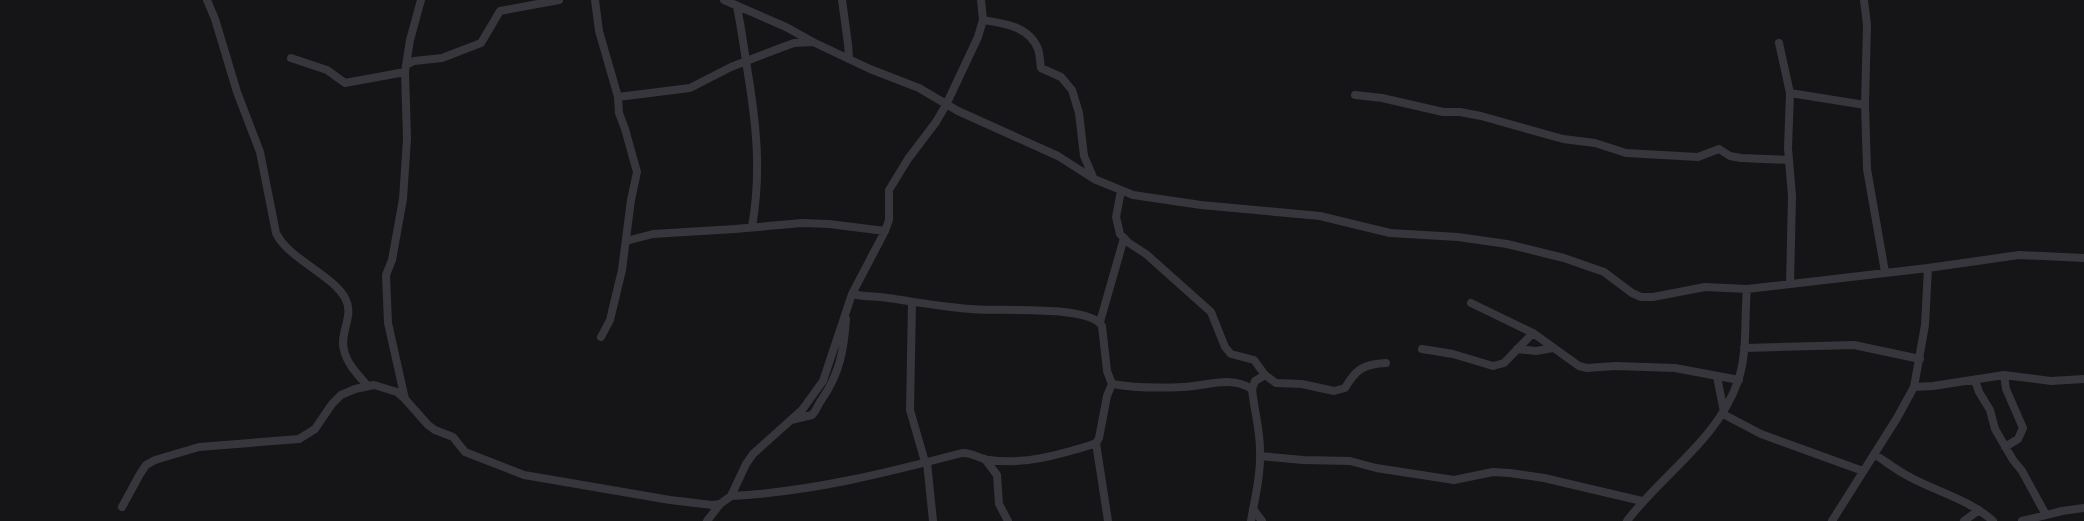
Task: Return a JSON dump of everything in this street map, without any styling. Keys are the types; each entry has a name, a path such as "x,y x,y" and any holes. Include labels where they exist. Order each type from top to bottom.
{"street":[{"path":"207,0 237,92 260,152 276,233 279,240 306,265 334,285 345,297 348,308 344,351 357,374 367,385"},
{"path":"405,399 388,323 386,273 392,260 403,200 407,139 406,68 410,40 421,0"},
{"path":"291,57 327,70 345,83 406,68 414,61 442,58 484,40 492,21 500,11 559,0"},
{"path":"595,0 599,31 637,172 610,320 601,337"},
{"path":"724,0 786,27 849,59 919,88 946,105 1058,156 1094,179 1133,195 1201,205 1320,216 1390,233 1458,237 1507,244 1564,258 1604,272 1641,297 1653,297 1705,287 1747,289 2019,255 2084,258"},
{"path":"842,0 849,59"},
{"path":"707,521 720,504 731,496 753,454 807,404 824,381 852,294 885,231 889,217 888,195 891,186 946,105 978,38 982,20 981,0"},
{"path":"1864,0 1867,26 1864,105 1867,169 1885,272"},
{"path":"737,7 755,115 758,162 752,227"},
{"path":"982,20 1005,23 1025,33 1037,48 1041,68 1061,77 1072,90 1079,112 1084,156 1094,179"},
{"path":"618,97 690,88 747,61 794,43 813,42"},
{"path":"1779,43 1790,93 1789,160 1792,196 1790,284"},
{"path":"1790,93 1864,105"},
{"path":"1355,95 1382,98 1443,112 1481,116 1563,139 1595,144 1626,153 1698,157 1719,149 1730,156 1741,159 1789,160"},
{"path":"1121,191 1116,217 1117,227 1124,238 1146,254 1211,312 1225,347 1231,354 1252,359 1265,375 1276,383 1302,384 1339,391 1345,388 1364,366 1386,363"},
{"path":"626,242 653,234 802,223 885,231"},
{"path":"1108,521 1096,443 1112,384 1107,371 1104,335 1100,322 1124,238"},
{"path":"1832,521 1914,387 1925,325 1928,268"},
{"path":"1627,521 1642,501 1688,458 1724,413 1738,380 1744,348 1747,289"},
{"path":"852,294 973,310 1054,311 1088,316 1100,322"},
{"path":"912,302 910,411 926,462 933,521"},
{"path":"1471,303 1533,333 1572,363 1587,368 1641,366 1684,369 1738,380"},
{"path":"1422,349 1453,354 1493,366 1504,363 1533,333"},
{"path":"1744,348 1854,345 1920,360"},
{"path":"1517,349 1536,351 1553,348"},
{"path":"1251,521 1258,488 1260,456 1252,389 1255,381 1265,375"},
{"path":"1914,387 2004,375 2051,381 2084,379"},
{"path":"2004,375 2006,389 2023,428 2018,439 2005,447"},
{"path":"1717,377 1724,413 1761,434 1863,471"},
{"path":"1975,380 1990,410 1995,429 2024,474 2046,515"},
{"path":"1112,384 1185,387 1207,383 1240,382 1252,389"},
{"path":"122,507 146,465 155,460 199,447 299,439 315,429 341,395 367,385 381,386 397,392 428,425 453,437 465,452 524,475 670,500 720,504"},
{"path":"731,496 761,495 852,480 910,468 966,452 985,459 1037,459 1096,443"},
{"path":"1874,454 1905,475 1979,510 1993,521"},
{"path":"1260,456 1350,461 1376,468 1455,480 1493,472 1510,473 1544,478 1642,501"},
{"path":"985,459 997,475 999,504 1008,521"},
{"path":"1253,508 1262,521"},
{"path":"2022,521 2084,508"},
{"path":"1964,521 1979,510"}]}
